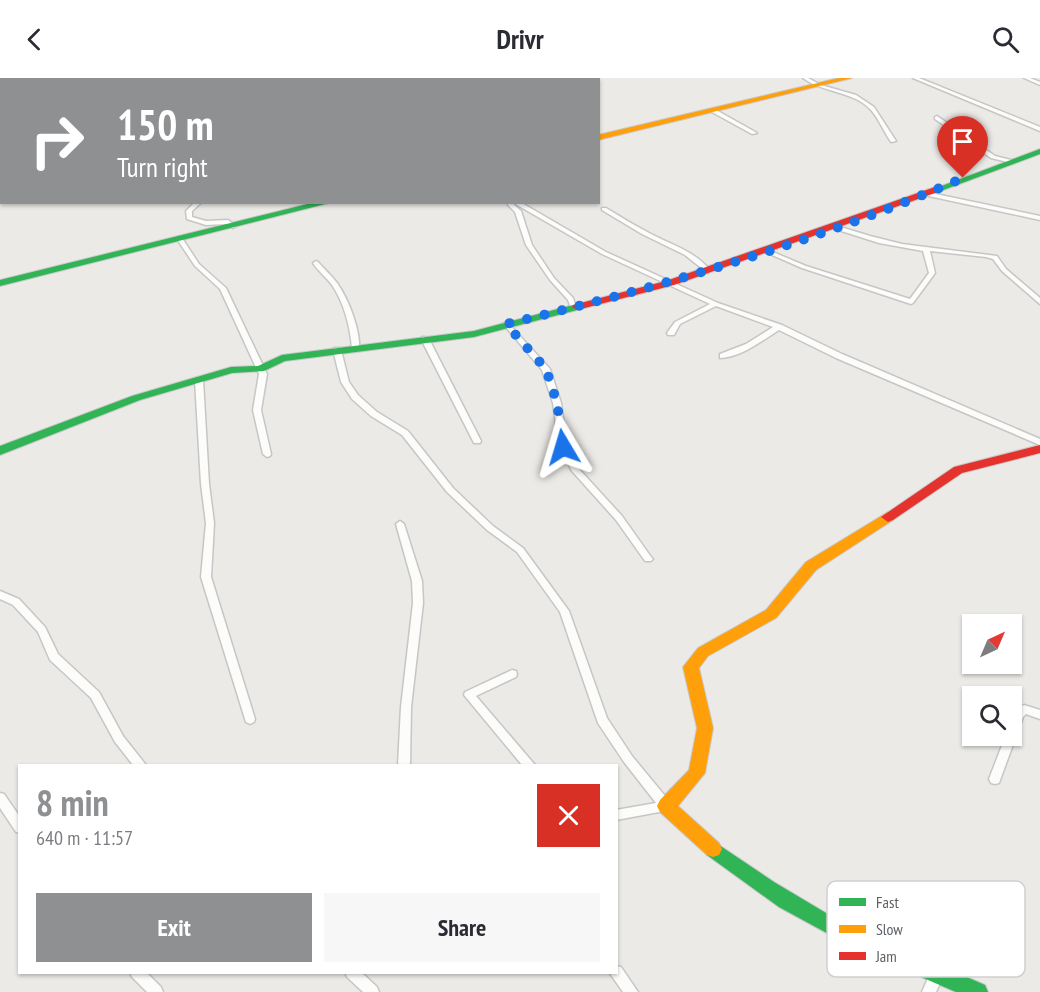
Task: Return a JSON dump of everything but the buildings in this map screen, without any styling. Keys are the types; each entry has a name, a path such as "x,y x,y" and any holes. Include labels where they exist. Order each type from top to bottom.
{"street":[{"path":"805,78 819,86 854,96 872,108 881,119 881,126 893,141"},
{"path":"600,138 848,78"},
{"path":"915,78 1040,129"},
{"path":"1026,78 1040,84"},
{"path":"714,111 754,133"},
{"path":"937,118 993,157 1012,161"},
{"path":"0,451 136,398 231,370 260,369 282,358 474,334 670,283 834,227 1040,151"},
{"path":"926,194 1040,218"},
{"path":"197,204 189,211 189,218 206,223 228,222 233,226"},
{"path":"0,283 321,204"},
{"path":"511,204 518,212 529,245 548,274 571,299 573,307"},
{"path":"519,204 604,253 716,304 779,327 839,356 1040,442"},
{"path":"604,209 650,236 696,257 707,270"},
{"path":"834,227 860,237 926,249 970,252 995,257 1004,270 1040,302"},
{"path":"180,239 197,265 223,288 263,374 257,410 267,453"},
{"path":"766,251 804,267 911,302 932,273 926,249"},
{"path":"316,264 335,285 345,304 355,334 356,348"},
{"path":"671,333 677,323 716,304"},
{"path":"506,324 546,369 557,403 563,447 576,471 619,518 648,559"},
{"path":"723,356 748,346 779,327"},
{"path":"426,339 477,441"},
{"path":"337,350 345,382 355,397 374,414 405,433 450,490 490,528 520,550 564,611 602,720 628,759 666,806 691,831 774,894 827,923"},
{"path":"199,380 205,484 210,523 206,577 250,719"},
{"path":"618,815 666,806 697,773 705,728 691,667 703,652 771,614 811,566 905,507 958,470 1040,449"},
{"path":"400,524 417,581 418,603 406,707 404,764"},
{"path":"0,595 16,602 42,630 54,657 95,695 119,739 139,764"},
{"path":"512,674 470,695 528,764"},
{"path":"995,779 1018,714 1024,709 1040,715"},
{"path":"0,798 18,825"},
{"path":"139,974 156,992"},
{"path":"354,974 372,992"},
{"path":"618,974 631,992"},
{"path":"929,992 936,977"},
{"path":"944,977 978,992"}],"traffic: fast":[{"path":"935,190 1040,151"},
{"path":"0,283 321,204"},
{"path":"0,451 136,398 231,370 260,369 282,358 474,334 577,307"},
{"path":"713,849 767,888 827,924"},
{"path":"945,977 978,992"}],"traffic: slow":[{"path":"600,138 848,78"},
{"path":"713,849 666,806 697,773 705,728 691,667 703,652 771,614 811,566 888,517"}],"traffic: jam":[{"path":"577,307 670,283 935,190"},
{"path":"888,517 958,470 1040,449"}],"route":[{"path":"563,447 559,430 561,421 546,369 506,324 670,283 834,227 926,194 963,178"}]}
